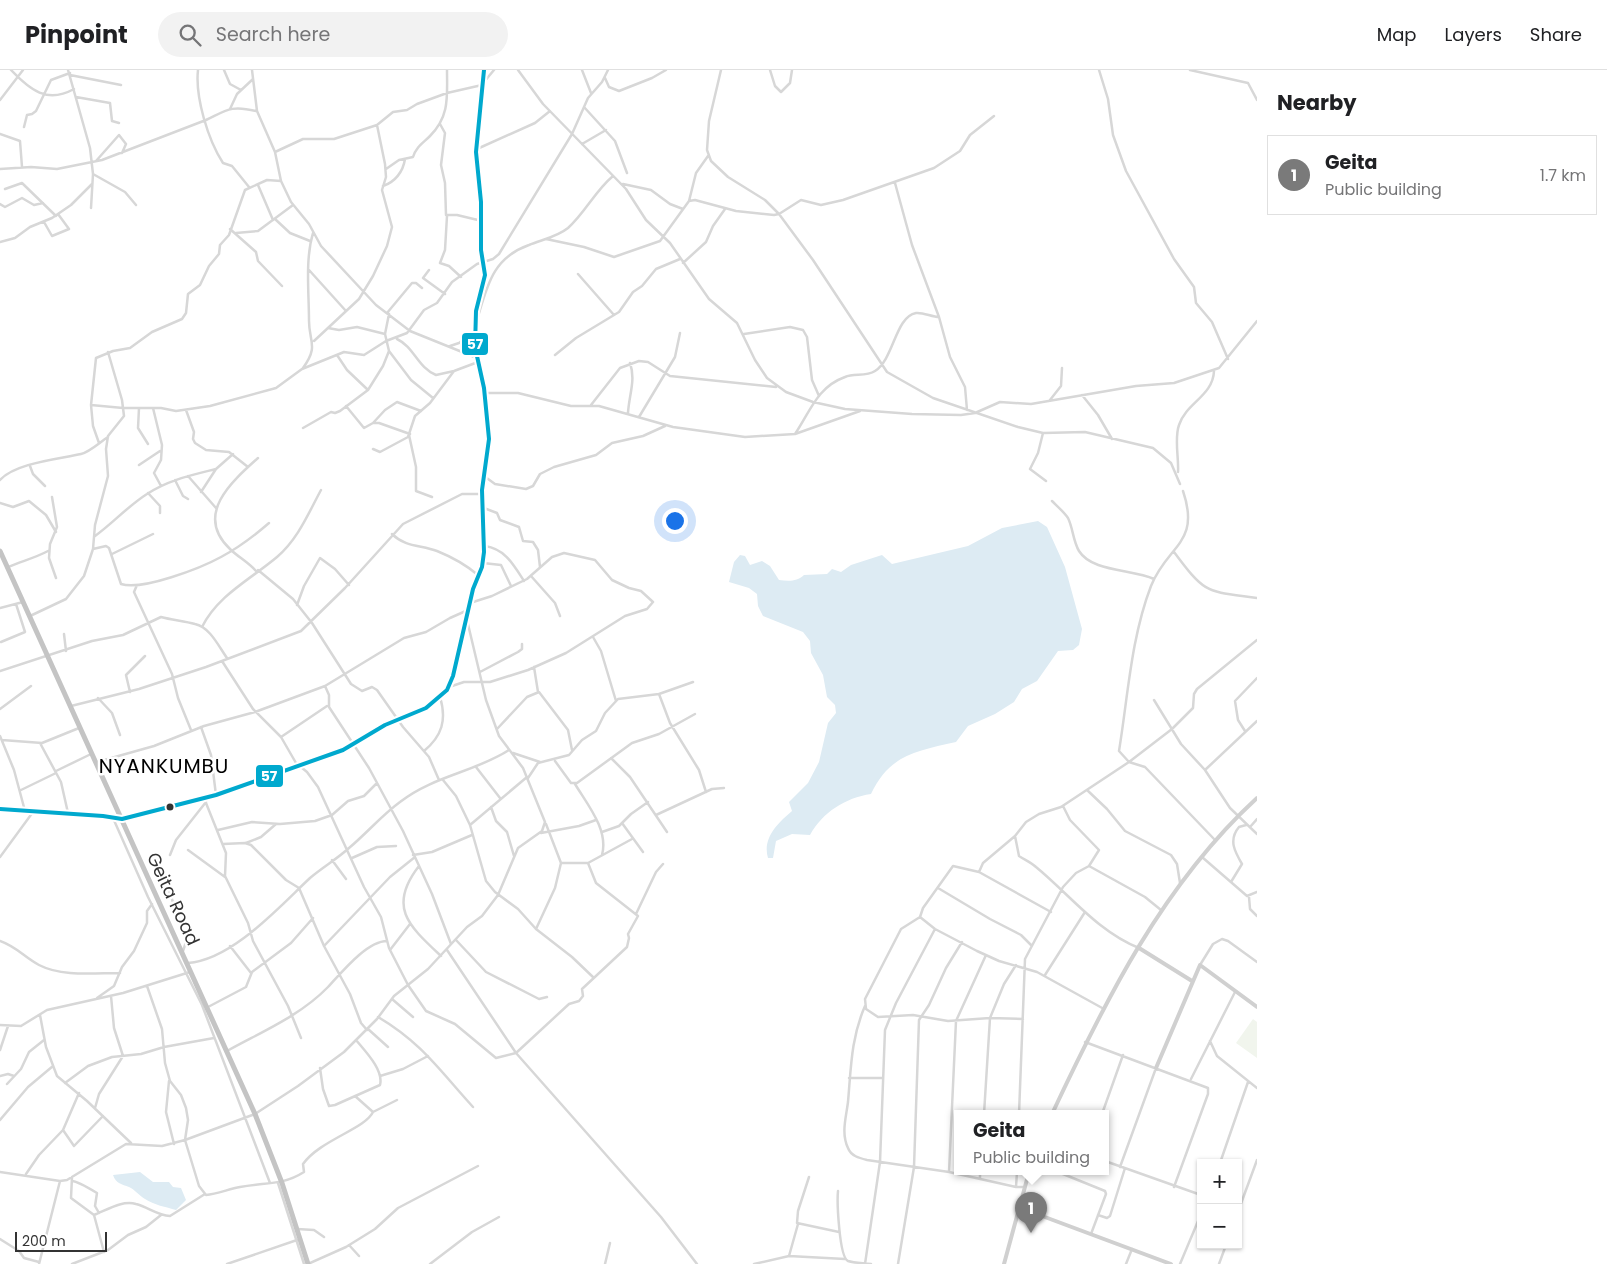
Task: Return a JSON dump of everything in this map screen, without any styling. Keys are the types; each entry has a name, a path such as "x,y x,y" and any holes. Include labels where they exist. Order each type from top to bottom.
{"highway":[{"name":"Geita Road","path":"0,551 255,1114 308,1264"}],"street":[{"path":"11,70 17,77 44,95 61,96 74,89"},
{"path":"0,100 23,70"},
{"path":"198,70 200,103 208,132 221,160 232,166 249,187"},
{"path":"224,70 230,84 242,90"},
{"path":"252,70 257,111 275,152 281,182 293,205 326,252 376,305 410,331 477,358"},
{"path":"386,169 413,156 415,150 440,124 447,107 446,70"},
{"path":"0,809 113,817 122,820 216,795 353,745 397,719 426,708 440,697 449,686 468,610 483,563 485,546 482,494 489,438 484,392 477,358 476,330 478,305 485,278 476,149 484,70"},
{"path":"275,152 303,139 334,139 377,125 393,112 407,110 417,104 447,93 482,84 494,70"},
{"path":"518,70 550,111 622,184 646,220 664,237 708,299 731,316 744,334 759,366 777,387"},
{"path":"582,70 591,93"},
{"path":"91,405 186,410 264,392 276,388 302,369 348,351 364,354 386,341 410,331 424,310 436,304 452,282 477,264 497,257 510,240 534,194 572,134 591,93 605,78 608,70"},
{"path":"605,78 609,87 619,91 652,78 666,70"},
{"path":"546,239 588,248 614,257 658,242 664,237 689,200 696,173 708,156 709,121 721,70"},
{"path":"770,70 775,86 781,92 790,83 792,70"},
{"path":"1099,70 1108,99 1113,135 1126,171 1174,259 1194,287 1196,303 1212,322 1228,359"},
{"path":"1190,70 1248,83 1257,100"},
{"path":"70,73 93,162 91,208"},
{"path":"24,127 27,115 34,113 51,79 70,73 121,85"},
{"path":"230,109 242,90 253,79"},
{"path":"76,97 110,103 112,122 120,123"},
{"path":"584,108 615,141 627,173"},
{"path":"0,169 22,167 57,169 93,162 122,154 141,144 206,120 219,112 230,109 257,111"},
{"path":"476,149 535,122 550,111"},
{"path":"689,200 756,214 779,214 798,201 826,204 895,182 946,162 960,151 970,135 994,116"},
{"path":"440,124 445,133 441,165 445,183 444,209 447,216 445,250 440,263 449,266 461,277"},
{"path":"314,341 359,299 363,290 374,276 387,248 391,229 383,186 386,169 377,125"},
{"path":"582,144 606,130"},
{"path":"0,134 20,141 22,167"},
{"path":"93,162 119,135 126,144 122,154"},
{"path":"708,156 717,168 765,200 779,214 813,260 881,365 891,375 919,392 975,413 1043,433 1085,432 1159,451 1171,463 1178,474"},
{"path":"383,186 396,179 404,166 405,159"},
{"path":"93,174 119,187 131,197 136,205"},
{"path":"476,325 491,276 496,267 519,250 569,227 601,187 613,176"},
{"path":"99,443 93,426 91,405 94,361 108,352 130,348 152,332 184,317 188,294 200,285 209,266 219,254 220,245 229,235 244,193 249,187 267,180 281,182"},
{"path":"895,182 910,238 939,318 950,357 965,387 967,410"},
{"path":"5,189 21,183 70,227 52,236 44,222"},
{"path":"0,242 15,238 30,227 57,215 71,205 92,184"},
{"path":"622,184 651,190 670,204 683,209"},
{"path":"258,185 274,220 292,234 310,241"},
{"path":"0,204 7,207 22,198 34,205 43,203"},
{"path":"235,233 258,231 293,205"},
{"path":"682,263 706,242 713,226 725,209"},
{"path":"447,216 457,215 482,221"},
{"path":"230,229 256,252 258,261 282,286"},
{"path":"302,369 311,353 314,341 309,322 310,241 313,232"},
{"path":"555,355 565,349 576,338 614,315 654,271 680,259"},
{"path":"309,270 346,312"},
{"path":"429,270 423,277 445,294"},
{"path":"578,274 614,315"},
{"path":"422,288 416,283 412,283 388,313 385,334 389,351 411,380 434,398"},
{"path":"795,434 813,402 819,396 843,378 873,372 881,365 893,348 898,330 910,316 917,313 939,318"},
{"path":"591,405 619,369 630,363 646,362 670,376 777,387 813,402 837,408 912,414 975,413 1000,402 1022,404 1140,385 1174,383 1214,371 1228,359 1257,321"},
{"path":"744,334 794,326 803,330 808,343 812,380 819,396"},
{"path":"328,328 339,330 357,328 385,334"},
{"path":"448,346 459,343 476,330"},
{"path":"639,417 677,352 680,333"},
{"path":"396,338 410,348 423,366 432,373 440,375 478,362"},
{"path":"303,428 332,411 337,412 368,390 383,366 389,351"},
{"path":"0,474 64,455 82,454 108,436 123,418 123,408 108,352"},
{"path":"337,355 347,370 368,390"},
{"path":"628,413 630,392 634,379 630,363"},
{"path":"1049,401 1061,386 1062,368"},
{"path":"432,496 416,491 416,467 409,435 413,419 434,398 454,371"},
{"path":"1180,484 1178,474 1179,424 1185,413 1210,387 1214,371"},
{"path":"484,392 518,393 561,405 591,405 628,413 666,425 745,437 795,434 862,410"},
{"path":"1082,395 1098,415 1112,439"},
{"path":"346,406 362,427 366,428 384,410 396,402 421,411"},
{"path":"139,408 138,428 148,444"},
{"path":"153,408 162,445 161,460 154,471 161,486"},
{"path":"186,410 194,432 193,439 195,443 206,450 234,454 248,467"},
{"path":"373,423 382,423 409,435"},
{"path":"484,476 495,484 526,489 533,486 540,474 554,467 596,455 612,443 643,436 666,425"},
{"path":"1043,433 1038,453 1030,469 1046,481"},
{"path":"373,449 380,452 409,435"},
{"path":"30,616 61,602 72,593 84,576 93,550 95,525 108,476 106,449 108,436"},
{"path":"139,465 161,450"},
{"path":"200,492 216,469 234,454"},
{"path":"258,458 229,486 216,508 216,527 231,550 288,594 312,623 344,673 357,689 364,691 375,688 397,719 424,751 441,780 456,796 470,825 483,877 498,895 518,909 536,929 572,957 594,978"},
{"path":"30,466 33,474 45,486"},
{"path":"95,536 148,493 175,480 216,469"},
{"path":"0,480 6,473"},
{"path":"188,476 200,492 216,508"},
{"path":"175,480 183,496 188,499"},
{"path":"202,627 211,613 228,594 276,558 292,540 303,526 321,490"},
{"path":"1183,491 1189,521 1186,534 1154,579 1136,637 1120,751 1129,762 1145,767 1215,840"},
{"path":"148,493 160,506 160,513"},
{"path":"71,706 98,698 130,692 222,661 296,633 312,623 349,585 357,573 376,556 392,534 411,519 467,493 482,494"},
{"path":"8,567 21,561 33,559 48,551 56,532 57,523 52,497"},
{"path":"0,503 10,507 29,500 46,515 56,532"},
{"path":"1052,500 1068,518 1079,552 1089,561 1154,579"},
{"path":"484,508 497,512 500,520 519,526 523,541 533,542 536,546 540,567"},
{"path":"93,550 106,546 109,548 121,584 137,585 168,578 221,557 269,523"},
{"path":"112,554 153,534"},
{"path":"392,534 409,545 436,551 451,558 478,576"},
{"path":"485,546 496,548 506,555 524,580"},
{"path":"48,551 56,578"},
{"path":"1174,552 1198,582 1208,590 1257,598"},
{"path":"449,686 464,682 482,683 534,667 566,653 625,616 647,609 653,602 644,593 612,580 601,565 593,560 581,559 564,553 552,557 524,580 487,598 470,603"},
{"path":"297,605 304,586 320,558 335,569 349,585"},
{"path":"483,563 500,565 511,586"},
{"path":"530,576 555,603 560,616"},
{"path":"137,585 133,591 146,623 173,677 178,698 191,731"},
{"path":"0,608 24,602"},
{"path":"1,642 25,632 16,604"},
{"path":"96,763 154,746 201,727 255,712 325,686 404,638 426,632 468,610"},
{"path":"0,671 92,641 123,635 161,617 202,627 214,639 227,658"},
{"path":"466,618 486,700 501,739 527,777 561,863 555,888 536,929"},
{"path":"64,634 66,651"},
{"path":"592,637 601,651 616,701"},
{"path":"979,872 985,860 1015,836 1026,822 1039,814 1063,806 1129,762 1172,729 1193,708 1194,694 1197,689 1257,640"},
{"path":"480,672 521,650 522,644"},
{"path":"130,692 126,675 145,656"},
{"path":"222,661 255,712 281,737 299,766 312,778 381,917 390,950 408,985 426,1011 455,1024 496,1058 517,1055 569,1004 580,1000 583,996 581,990 627,947 628,934 638,918 636,914 656,872 663,864"},
{"path":"534,667 538,692 543,695 556,716 568,730 572,752"},
{"path":"1246,731 1238,720 1235,701 1257,678"},
{"path":"470,825 527,777 534,766 540,762 569,756 582,740 596,731 606,713 616,701 623,698 659,694 693,682"},
{"path":"0,709 31,686"},
{"path":"325,686 329,695 328,705 377,783 419,866 451,945"},
{"path":"498,729 523,700 538,692"},
{"path":"659,694 673,727 700,770 706,792"},
{"path":"424,751 436,741 442,728 444,716 440,697"},
{"path":"98,698 112,713 120,735"},
{"path":"1154,700 1172,729 1205,770 1237,817 1257,834"},
{"path":"281,737 328,705"},
{"path":"575,783 632,743 660,734 695,714"},
{"path":"1205,770 1257,721"},
{"path":"2,740 40,743 81,727"},
{"path":"201,727 211,755 216,795"},
{"path":"0,736 21,790 25,811"},
{"path":"40,743 56,772 68,814"},
{"path":"188,963 205,960 251,933 299,888 348,849 410,794 490,762 511,751 540,762"},
{"path":"21,790 92,753"},
{"path":"611,758 630,777 667,832"},
{"path":"555,760 572,783 575,783 602,832 604,846 602,855"},
{"path":"476,767 500,798"},
{"path":"218,830 252,822 276,824 315,821 332,815 347,802 364,796 377,783"},
{"path":"656,815 706,792 724,788"},
{"path":"1087,790 1107,809 1125,831 1174,858 1180,883"},
{"path":"204,798 227,857 224,873 226,878 265,963 288,1006 290,1015 301,1038"},
{"path":"1054,1110 1085,1042 1162,910 1201,856 1257,798"},
{"path":"170,855 176,840 206,802"},
{"path":"602,832 612,830 622,824 630,814 648,802"},
{"path":"1019,1110 1024,968 1031,946 1061,891 1071,877 1089,866 1099,850 1070,820 1063,806"},
{"path":"491,807 496,821 507,832 514,856"},
{"path":"0,857 33,812"},
{"path":"113,817 152,904 202,1005 270,1183"},
{"path":"1231,882 1242,864 1234,850 1234,835 1238,827 1249,826 1257,819"},
{"path":"0,1176 1,1172 26,1174 60,1181 72,1179 126,1144 131,1143 154,1147 174,1144 255,1114 337,1058 368,1029 392,999 441,956 482,916 498,895 514,856 522,844 540,833 579,826 596,820"},
{"path":"540,833 546,823"},
{"path":"222,844 245,843 261,837 276,824"},
{"path":"622,824 643,852"},
{"path":"324,946 390,877 414,856 432,852 472,835"},
{"path":"1015,836 1020,856 1036,866 1085,912 1130,945 1139,948 1192,981"},
{"path":"561,863 588,863 632,839"},
{"path":"245,843 254,848 286,880 299,888 324,946 359,1018 388,1047"},
{"path":"352,858 377,847 396,846"},
{"path":"188,850 226,878"},
{"path":"1201,856 1249,897 1250,909 1257,916"},
{"path":"332,860 346,879"},
{"path":"153,861 167,884 184,934 186,942 182,952"},
{"path":"588,863 596,883 636,914"},
{"path":"419,866 402,896 410,924 441,956"},
{"path":"954,1173 856,1157 848,1149 844,1128 849,1078 856,1029 865,1006 868,990 902,928 920,917 923,908 953,866 979,872 1051,912"},
{"path":"1089,866 1145,897 1162,910"},
{"path":"938,888 990,919 1022,935 1031,946"},
{"path":"1249,897 1257,892"},
{"path":"96,999 114,986 145,928 147,911 152,904"},
{"path":"1044,976 1085,912"},
{"path":"920,917 935,929 986,955 1044,976 1104,1009"},
{"path":"208,1007 246,987 251,973 291,943 313,918"},
{"path":"390,950 410,924"},
{"path":"865,1264 880,1162 885,1030 935,929"},
{"path":"1120,1167 1156,1068 1192,981 1213,944 1223,939 1257,962"},
{"path":"456,940 490,974 539,1000 546,997"},
{"path":"0,941 16,947 26,957 50,970 120,973"},
{"path":"227,1051 274,1027 322,992 353,959 376,943 387,941"},
{"path":"898,1264 914,1167 916,1086 921,1016 932,1000 946,968 962,942"},
{"path":"230,946 251,973"},
{"path":"447,950 517,1055 661,1217 697,1264"},
{"path":"949,1172 956,1021 986,955"},
{"path":"984,1110 990,1018 1004,984 1016,965"},
{"path":"1200,965 1257,1007"},
{"path":"0,1025 23,1025 47,1010 111,996 186,975 191,971"},
{"path":"147,986 162,1029 164,1063 170,1081 181,1094 186,1108 188,1120 185,1140 199,1186 205,1194"},
{"path":"1190,1080 1235,992"},
{"path":"111,996 114,1028 123,1056"},
{"path":"392,999 413,1017"},
{"path":"865,1006 872,1015 890,1017 921,1016 956,1021 990,1018 1023,1019"},
{"path":"40,1014 44,1040 53,1066 64,1083 79,1093 131,1143"},
{"path":"378,1017 407,1036 428,1056 473,1107"},
{"path":"0,1050 8,1026"},
{"path":"64,1083 77,1076 88,1066 123,1056 141,1054 164,1047 214,1038"},
{"path":"7,1084 21,1069 29,1052 44,1040"},
{"path":"320,1068 328,1105 335,1105 380,1085 380,1076 374,1064 356,1040"},
{"path":"1209,1040 1215,1053 1257,1088"},
{"path":"1085,1042 1206,1086 1208,1091 1174,1187"},
{"path":"1103,1110 1123,1055"},
{"path":"95,1108 99,1094 123,1056"},
{"path":"380,1076 403,1069 428,1056"},
{"path":"0,1120 28,1086 53,1066"},
{"path":"0,1076 8,1074 14,1076"},
{"path":"849,1078 882,1078"},
{"path":"170,1081 166,1112 174,1144"},
{"path":"1221,1159 1248,1082"},
{"path":"26,1174 39,1155 63,1130 79,1093"},
{"path":"355,1095 373,1112"},
{"path":"94,1215 125,1203 132,1203 161,1215 170,1216 205,1194 280,1183 304,1172 304,1164 315,1150 340,1134 361,1124 373,1112 397,1100"},
{"path":"63,1130 74,1146 103,1116"},
{"path":"1241,1204 1257,1160"},
{"path":"1109,1163 1197,1194"},
{"path":"308,1264 324,1259 349,1245 383,1224 398,1208 478,1166"},
{"path":"1098,1215 1107,1218 1110,1216 1125,1168"},
{"path":"964,1175 1016,1187 1024,1187"},
{"path":"1016,1187 1017,1175"},
{"path":"1004,1264 1028,1175"},
{"path":"1066,1175 1104,1190 1106,1194 1091,1234"},
{"path":"790,1256 798,1224 798,1211 809,1177"},
{"path":"72,1179 85,1188 97,1193 95,1206 98,1213"},
{"path":"72,1179 71,1198 94,1215 104,1252"},
{"path":"0,1239 19,1251 24,1258 39,1263 60,1181"},
{"path":"280,1183 304,1264"},
{"path":"838,1191 839,1232 845,1259"},
{"path":"1018,1207 1132,1249 1163,1263 1171,1264"},
{"path":"72,1264 104,1252 128,1235 146,1227 161,1215"},
{"path":"430,1264 472,1232 498,1217"},
{"path":"798,1224 839,1232"},
{"path":"1180,1264 1197,1224"},
{"path":"297,1229 314,1230 324,1237"},
{"path":"227,1264 297,1240"},
{"path":"605,1264 610,1243"},
{"path":"349,1245 359,1256"},
{"path":"1126,1264 1132,1249"},
{"path":"1219,1264 1225,1249"},
{"path":"754,1264 790,1256 845,1259 871,1264"},
{"path":"243,1260 244,1264"}],"shaded area":[{"path":"1038,521 1047,527 1065,567 1082,629 1079,645 1073,650 1058,651 1037,681 1022,689 1014,702 995,714 968,726 956,742 917,752 896,762 887,770 871,794 852,799 836,807 821,819 810,835 792,834 776,841 773,858 768,858 767,844 772,831 792,811 789,802 808,783 819,762 828,723 836,713 835,705 827,697 823,675 811,653 810,641 803,632 763,616 758,606 757,594 749,588 729,582 734,562 740,555 745,556 750,565 762,561 770,566 779,580 792,581 804,575 827,574 832,569 841,572 851,565 882,555 892,564 968,546 1002,528"},
{"path":"1253,1019 1257,1022 1257,1058 1236,1043"},
{"path":"140,1172 153,1182 169,1182 173,1187 181,1188 186,1200 176,1210 156,1204 118,1182 113,1175"}],"transit line":[{"name":"57","path":"0,809 122,819 216,795 343,750 385,725 426,708 447,690 453,676 473,589 482,567 484,552 482,490 489,439 484,388 475,347 476,311 485,275 481,250 481,202 476,152 484,70"}],"place":[{"name":"Geita","path":"1031,1233"}],"district":[{"name":"NYANKUMBU","path":"164,766"}]}
